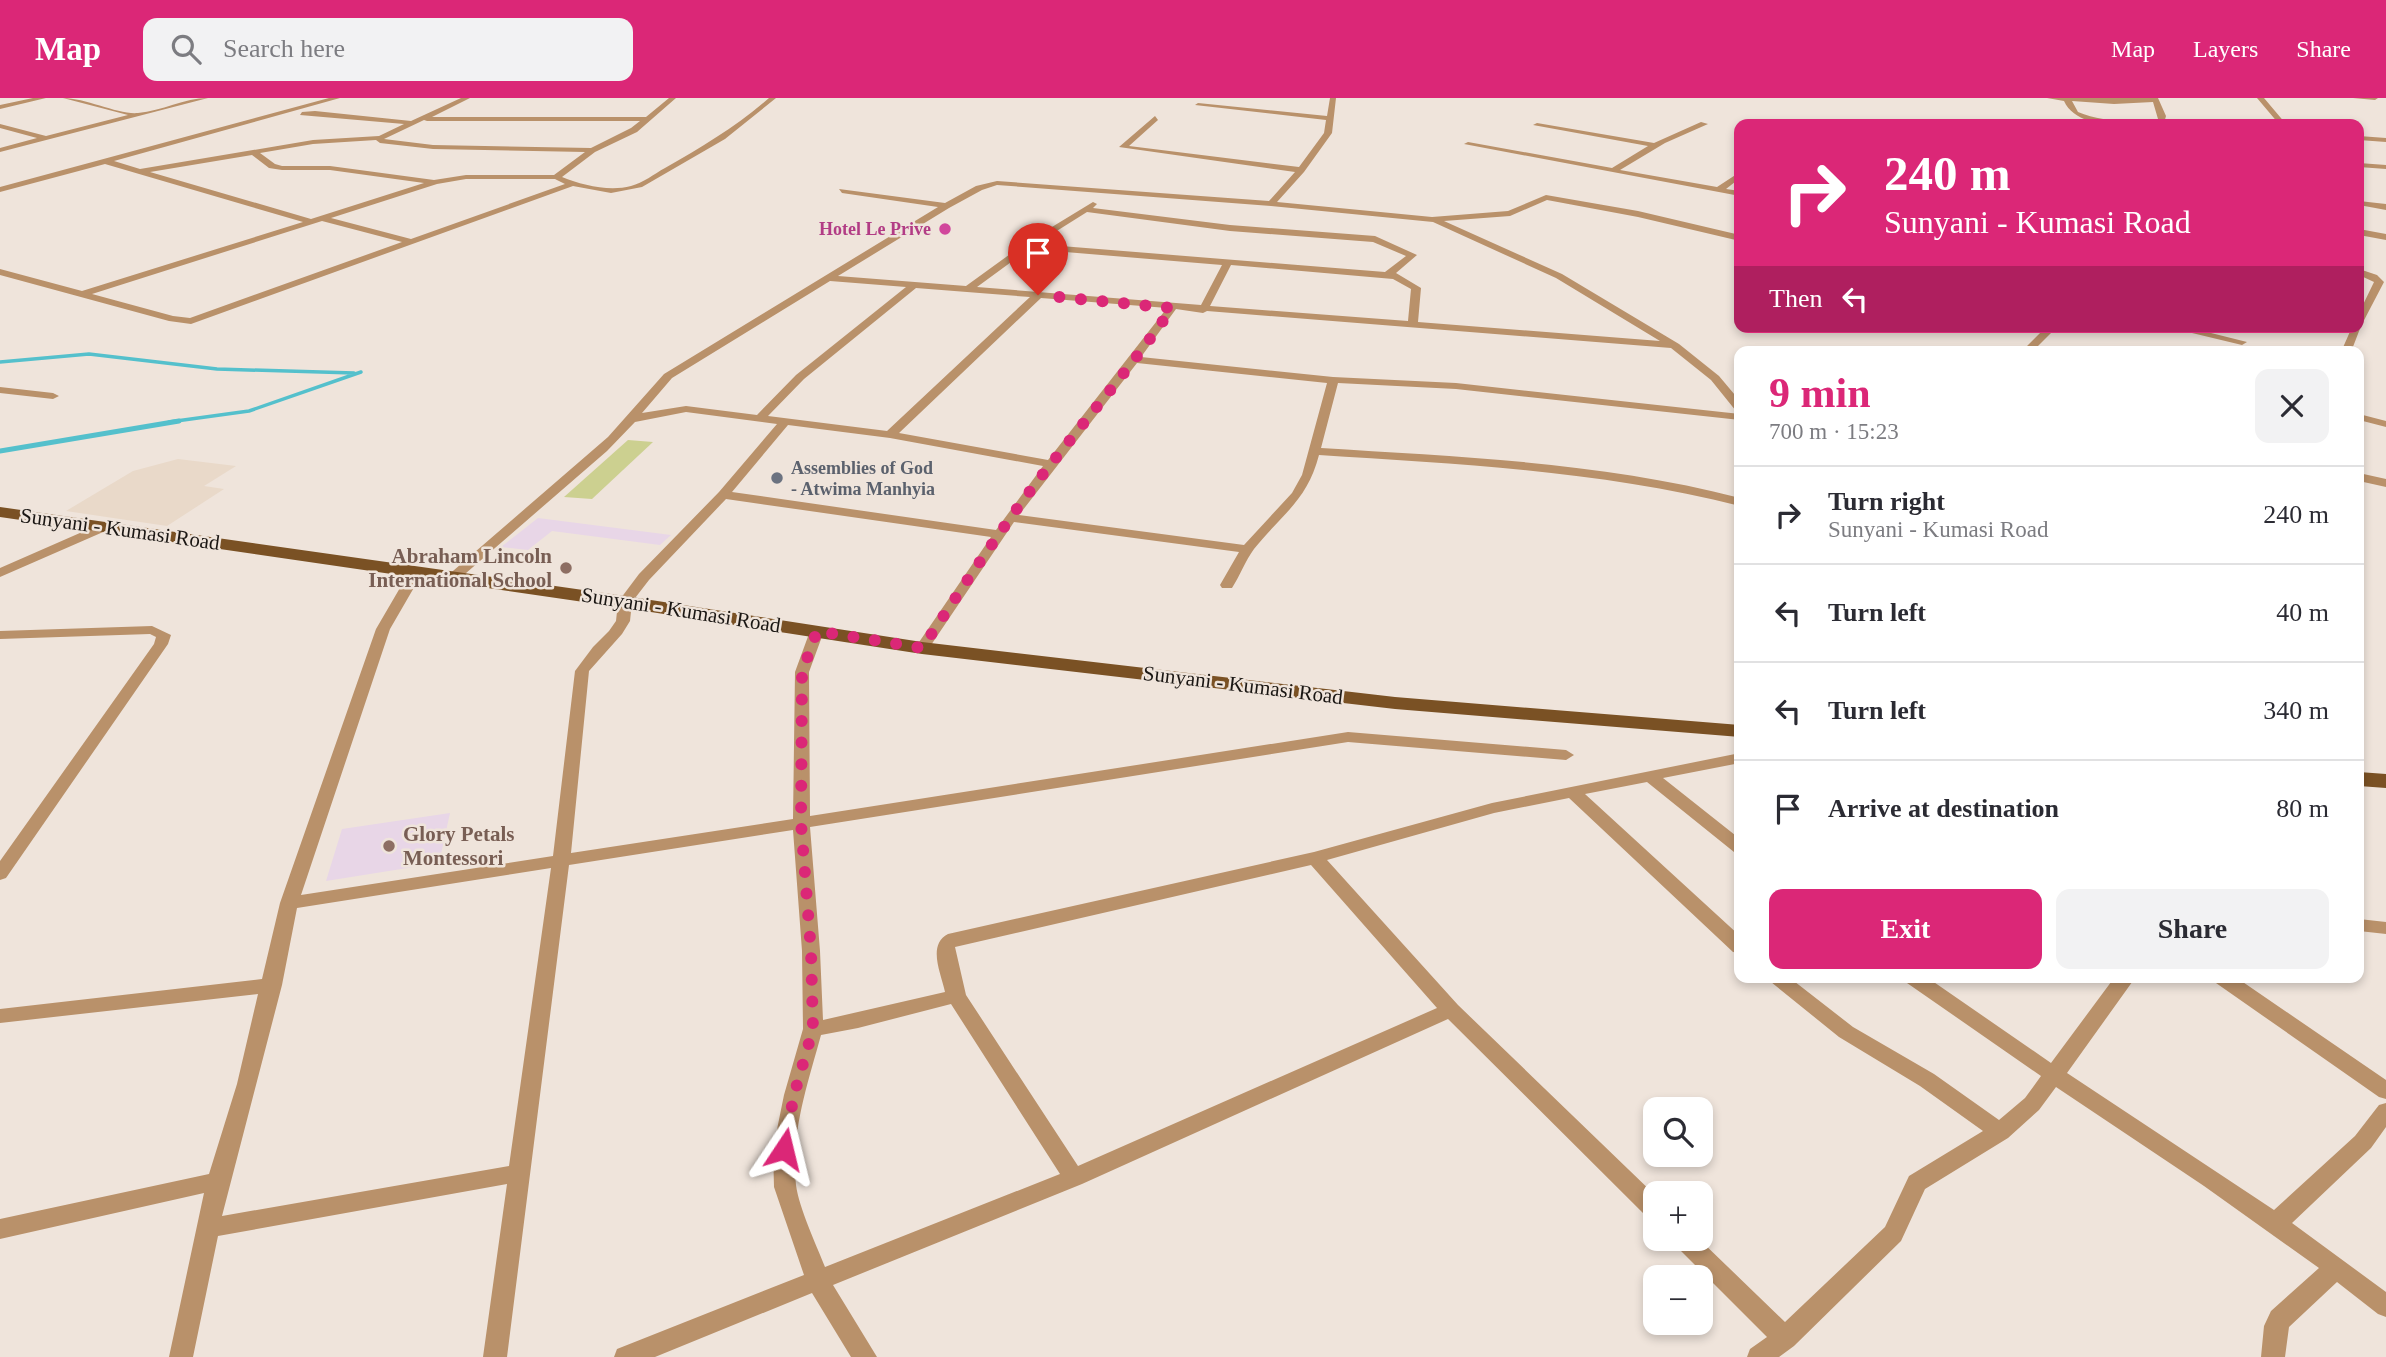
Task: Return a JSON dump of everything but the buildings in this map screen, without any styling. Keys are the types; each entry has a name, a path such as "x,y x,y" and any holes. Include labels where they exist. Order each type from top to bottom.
{"main road":[{"name":"Sunyani - Kumasi Road","path":"0,512 625,602 922,648 1395,703 1734,731"},
{"path":"2364,779 2386,781"}],"street":[{"path":"0,107 43,98"},
{"path":"66,98 134,115"},
{"path":"0,150 205,98"},
{"path":"142,171 336,139 380,138 467,98"},
{"path":"556,177 592,150 634,130 673,98"},
{"path":"83,294 436,182 466,177 556,177 572,184 614,190 637,187 716,143 750,120 774,98"},
{"path":"1272,204 1328,133 1333,98"},
{"path":"2050,98 2114,102 2156,99 2161,119"},
{"path":"2260,98 2279,119"},
{"path":"2356,98 2375,98"},
{"path":"315,113 333,99"},
{"path":"0,190 333,99"},
{"path":"2067,99 2075,113 2106,119"},
{"path":"1198,104 1330,118"},
{"path":"268,118 315,113 411,123"},
{"path":"1155,118 1122,147 1301,170"},
{"path":"420,119 649,119"},
{"path":"1614,170 1655,145 1704,124"},
{"path":"1536,125 1655,145"},
{"path":"0,126 47,138"},
{"path":"380,138 380,141 412,146 544,146 592,150"},
{"path":"2364,138 2386,140"},
{"path":"1468,144 1734,193"},
{"path":"252,151 272,166 282,168 330,168 436,182"},
{"path":"105,161 315,219 413,242"},
{"path":"2364,165 2386,167"},
{"path":"0,178 19,184"},
{"path":"1719,190 1734,179"},
{"path":"453,577 603,447 631,420 668,376 946,206 979,188 997,183 1272,204 1433,220 1510,213 1546,197 1638,214 1734,237"},
{"path":"0,272 173,319 191,321 572,184"},
{"path":"842,191 946,206"},
{"path":"968,289 1027,246 1113,191"},
{"path":"2364,204 2386,207"},
{"path":"1085,209 1241,229 1375,239 1412,255 1388,275"},
{"path":"1433,220 1559,275 1675,346 1715,378 1734,402"},
{"path":"2364,233 2386,237"},
{"path":"1027,246 1388,275 1416,288 1413,324"},
{"path":"1203,310 1227,264"},
{"path":"2364,274 2379,282 2364,313"},
{"path":"828,278 1172,308 1413,324 1675,346"},
{"path":"760,418 800,377 914,286"},
{"path":"890,435 1038,295"},
{"path":"922,648 998,534 1050,464 1136,360 1172,308"},
{"path":"2032,346 2046,333"},
{"path":"2198,333 2241,343"},
{"path":"1136,360 1334,380 1456,386 1734,415"},
{"path":"1227,585 1247,549 1297,495 1308,475 1334,380"},
{"path":"0,390 53,396"},
{"path":"631,420 685,409 890,435 1050,464"},
{"path":"2364,419 2386,424"},
{"path":"495,1357 561,860 582,671 615,634 623,621 625,602 644,577 723,495 784,423"},
{"path":"1316,451 1539,466 1691,490 1734,501"},
{"path":"2364,478 2386,483"},
{"path":"723,495 998,534"},
{"path":"1011,518 1247,549"},
{"path":"0,573 105,526"},
{"path":"181,1357 218,1181 247,1084 289,903 383,629 416,572"},
{"path":"0,635 152,630 164,635 0,874"},
{"path":"817,631 802,672 801,823 811,951 813,1029 794,1095 784,1149 785,1187 818,1282 865,1357"},
{"path":"289,903 1348,737 1566,755"},
{"path":"1074,1178 956,996 945,949 947,943 1315,858 1492,808 1734,759"},
{"path":"1651,777 1734,843"},
{"path":"1574,793 1734,941"},
{"path":"1315,858 1451,1010 1643,1198"},
{"path":"2364,925 2386,928"},
{"path":"1782,983 1846,1032 1927,1080 2000,1132"},
{"path":"1921,983 2276,1223 2386,1306"},
{"path":"1759,1357 1784,1338 1894,1234 1917,1183 2000,1132 2032,1104 2122,983"},
{"path":"2230,983 2386,1091"},
{"path":"0,1016 272,985"},
{"path":"813,1029 858,1021 956,996"},
{"path":"626,1357 1074,1178 1451,1010"},
{"path":"2276,1223 2363,1142 2386,1111"},
{"path":"208,1228 519,1173"},
{"path":"0,1229 218,1181"},
{"path":"1696,1251 1784,1338"},
{"path":"2273,1357 2276,1326 2280,1319 2337,1267"}],"shaded area":[{"path":"178,459 236,466 204,486 224,489 167,526 66,511 133,471"},
{"path":"538,518 671,535 660,545 552,531 528,550 501,547"},
{"name":"Glory Petals Montessori","path":"450,813 439,863 326,881 342,829"}],"green space":[{"path":"628,440 653,442 592,499 564,497"}],"waterway":[{"path":"0,362 89,354 217,369 354,373"},
{"path":"169,422 249,411 361,372"},
{"path":"0,451 179,421"}],"place":[{"name":"Hotel Le Prive","path":"945,229"},
{"name":"Assemblies of God - Atwima Manhyia","path":"777,478"},
{"name":"Abraham Lincoln International School","path":"566,568"},
{"name":"Glory Petals Montessori","path":"389,846"}],"route":[{"path":"784,1149 794,1095 813,1029 811,951 801,823 802,672 817,631 922,648 998,534 1050,464 1136,360 1172,308 1038,295"}]}
